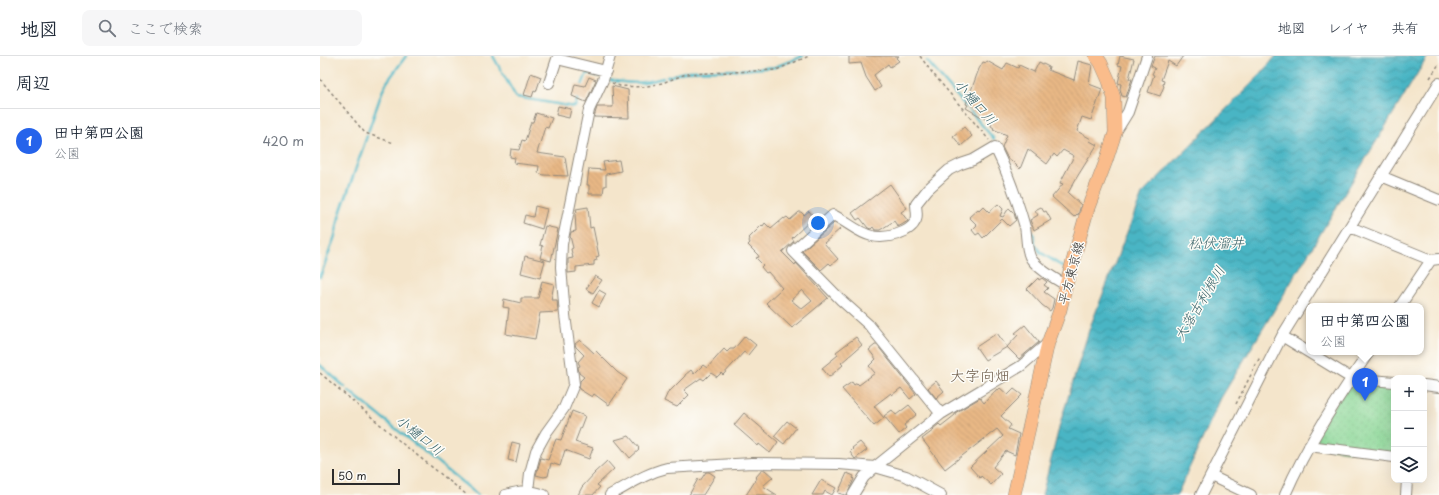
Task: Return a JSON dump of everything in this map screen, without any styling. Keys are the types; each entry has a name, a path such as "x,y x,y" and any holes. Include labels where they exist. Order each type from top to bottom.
{"main road":[{"name":"平方東京線","path":"1014,495 1048,343 1060,310 1088,208 1115,133 1114,98 1109,81 1101,63 1096,56"}],"street":[{"path":"528,491 530,473 536,451 546,433 564,408 574,384 565,315 561,267 562,244 589,110 604,75 610,56"},
{"path":"1115,133 1128,112 1147,56"},
{"path":"549,83 556,59 604,75"},
{"path":"1201,495 1282,336 1380,176 1439,84"},
{"path":"941,414 869,326 793,251 833,215 871,236 885,237 904,231 912,226 917,219 916,204 928,189 949,170 973,160 994,147 1006,169 1014,191 1025,229 1031,259 1053,278 1066,285"},
{"path":"1380,176 1439,200"},
{"path":"1350,227 1435,259 1402,303"},
{"path":"1282,336 1306,351"},
{"path":"853,495 864,477 941,414 1021,366 1048,343"},
{"path":"1313,355 1351,378 1391,382"},
{"path":"1285,495 1308,446 1323,420 1367,355"},
{"path":"1427,385 1439,387"},
{"path":"1308,446 1391,457"},
{"path":"610,495 646,474 667,468 752,463 839,464 875,467 906,476 935,490 941,495"},
{"path":"1211,476 1251,495"},
{"path":"1406,495 1407,483"},
{"path":"505,495 528,491 534,491 544,495"}],"path":[{"path":"604,75 620,86 643,88 686,74 776,70 809,56"},
{"path":"920,56 994,147"},
{"path":"320,79 365,134 394,143"},
{"path":"320,373 403,444 467,495"}],"green space":[{"path":"1351,378 1391,382 1391,457 1309,446"}],"water":[{"name":"松伏溜井","path":"1276,56 1428,56 1221,398 1177,495 1042,495 1061,420 1090,327 1142,194 1254,81"}],"building":[{"path":"849,56 899,56 896,58 899,61 890,67 888,64 874,75 881,87 875,91 866,77 861,63 849,64"},
{"path":"1120,56 1134,59 1129,79 1132,79 1126,97 1122,96 1120,89 1121,84 1118,83 1122,66 1118,65"},
{"path":"1155,56 1183,56 1176,66 1168,61 1161,80 1164,81 1164,86 1160,96 1148,92 1154,75 1152,74 1155,68 1151,66"},
{"path":"987,61 1003,70 1007,63 1018,68 1019,65 1034,72 1039,62 1049,67 1048,70 1074,80 1078,61 1092,65 1089,84 1102,89 1091,120 1082,117 1077,131 1091,139 1090,141 1097,145 1068,193 1081,205 1078,215 1077,214 1074,217 1052,197 1063,184 1060,183 1074,156 1063,150 1057,157 1054,154 1047,164 1028,149 1020,169 1008,159 1002,147 1007,135 993,129 994,128 991,126 992,123 966,108 968,105 966,104 979,69 983,62 986,63"},
{"path":"531,73 541,77 536,92 534,91 532,97 524,95"},
{"path":"589,77 596,80 586,102 572,96 575,84 585,86"},
{"path":"612,86 628,90 629,118 594,117 597,107 613,107"},
{"path":"558,106 571,109 569,118 556,115"},
{"path":"536,113 552,118 548,128 545,127 537,153 565,157 568,176 544,175 538,173 539,166 514,163 515,158 510,157 511,149 519,150 522,140 525,141 531,122 533,122"},
{"path":"964,127 972,136 961,146 953,136"},
{"path":"619,160 621,171 606,174 606,186 604,186 603,194 589,194 589,185 587,185 589,169 605,170 603,162"},
{"path":"890,184 907,208 901,212 908,221 898,227 894,221 880,230 875,230 873,227 871,229 868,228 860,218 857,220 852,213"},
{"path":"998,204 1003,209 1000,216 1003,217 1009,208 1014,213 1016,220 1009,226 1002,219 983,238 979,233 976,235 972,230 977,225 969,217 983,206 989,212"},
{"path":"535,206 547,209 542,229 523,223 525,215 533,217"},
{"path":"588,207 590,228 593,227 599,256 596,257 597,260 594,261 594,265 576,267 576,272 568,273 568,259 573,258 571,249 573,248 570,236 571,232 576,231 576,209"},
{"path":"1041,207 1044,212 1046,211 1051,220 1034,230 1030,220 1038,215 1035,210"},
{"path":"809,211 814,217 792,238 794,241 782,252 795,265 796,263 828,298 792,328 766,303 782,288 768,272 766,273 761,267 763,265 756,258 759,257 758,255 748,245 750,243 749,238 765,223 771,229 784,218 787,217 790,220 799,212 804,215","holes":["802,290 812,301 802,309 791,300"]},
{"path":"834,223 840,229 824,243 838,259 831,265 829,263 821,270 802,251"},
{"path":"545,226 558,229 551,261 540,258 543,246 540,245"},
{"path":"525,256 545,261 540,278 521,273"},
{"path":"595,276 602,280 593,293 586,289"},
{"path":"1038,278 1039,280 1042,278 1047,282 1044,285 1048,288 1044,292 1054,299 1050,311 1027,289"},
{"path":"542,281 554,284 551,300 557,300 558,312 540,313 535,339 506,334 509,308 503,307 504,299 521,303 521,298 538,298"},
{"path":"599,290 606,294 599,307 592,303"},
{"path":"1025,325 1039,342 1019,359 1007,347 1018,335 1015,333"},
{"path":"997,333 1007,347 985,360 976,347"},
{"path":"745,336 756,345 748,355 744,352 723,375 721,373 717,377 711,373 704,380 701,378 684,390 689,395 677,407 664,401 669,390 670,391 691,370 694,374 703,365 707,368 724,349 727,352 730,349 734,349"},
{"path":"856,337 862,345 841,363 843,365 829,377 822,368 838,355 836,352"},
{"path":"580,340 594,353 596,351 617,372 627,379 609,405 594,394 592,397 579,389 580,381 584,377 579,373 578,367 580,366 578,362 584,355 575,344"},
{"path":"877,345 916,394 910,399 901,388 892,395 891,393 874,406 884,418 874,426 842,389 852,382 854,385 857,383 859,385 875,373 869,366 876,359 869,350"},
{"path":"936,381 944,391 936,398 928,388"},
{"path":"1000,388 1008,395 1014,389 1022,395 1001,416 1011,425 1008,429 1019,434 1015,455 1006,451 993,467 1001,474 991,485 981,476 980,478 970,467 1003,436 997,429 945,469 922,439 939,424 941,426 955,415 955,413 980,398 984,403 997,389 998,390"},
{"path":"909,405 916,415 904,425 906,428 899,434 884,416 892,410 896,415"},
{"path":"572,411 585,416 575,442 593,448 589,459 565,450 560,466 551,463 548,476 544,477 536,475 541,458 548,460 556,439 561,440"},
{"path":"744,413 778,442 770,453 759,444 758,446 734,425"},
{"path":"787,421 796,428 784,444 774,436"},
{"path":"629,436 639,448 639,450 630,458 615,440"},
{"path":"512,442 520,444 516,462 508,460"},
{"path":"860,442 867,450 855,459 850,452 853,449 852,448"},
{"path":"607,461 614,469 597,485 600,487 593,495 578,495 582,487"},
{"path":"762,470 765,470 773,477 763,486 777,495 746,495 757,478 756,477"},
{"path":"706,472 709,472 715,476 703,495 689,495 698,479 700,481"},
{"path":"847,473 854,476 854,479 847,495 845,495 838,493"},
{"path":"821,480 836,488 832,495 825,491 823,495 812,495"}],"waterway":[{"name":"小樋口川","path":"368,132 382,92 387,82 406,56"},
{"name":"小樋口川","path":"493,56 516,97 575,107 578,97"},
{"name":"小樋口川","path":"740,70 775,67 803,56"},
{"name":"小樋口川","path":"927,61 994,139"},
{"name":"小樋口川","path":"667,77 688,71 736,70"},
{"name":"小樋口川","path":"581,88 587,73 600,75"},
{"name":"小樋口川","path":"609,80 636,83 663,78"},
{"name":"小樋口川","path":"320,277 335,236 339,217 367,136"},
{"name":"小樋口川","path":"1029,226 1034,236 1035,244 1040,252 1063,267"},
{"name":"小樋口川","path":"320,365 345,387"},
{"name":"小樋口川","path":"349,391 478,495"}],"place":[{"name":"田中第四公園","path":"1365,401"}],"district":[{"name":"大字向畑","path":"980,374"}],"water label":[{"name":"大落古利根川","path":"1199,303"}]}
